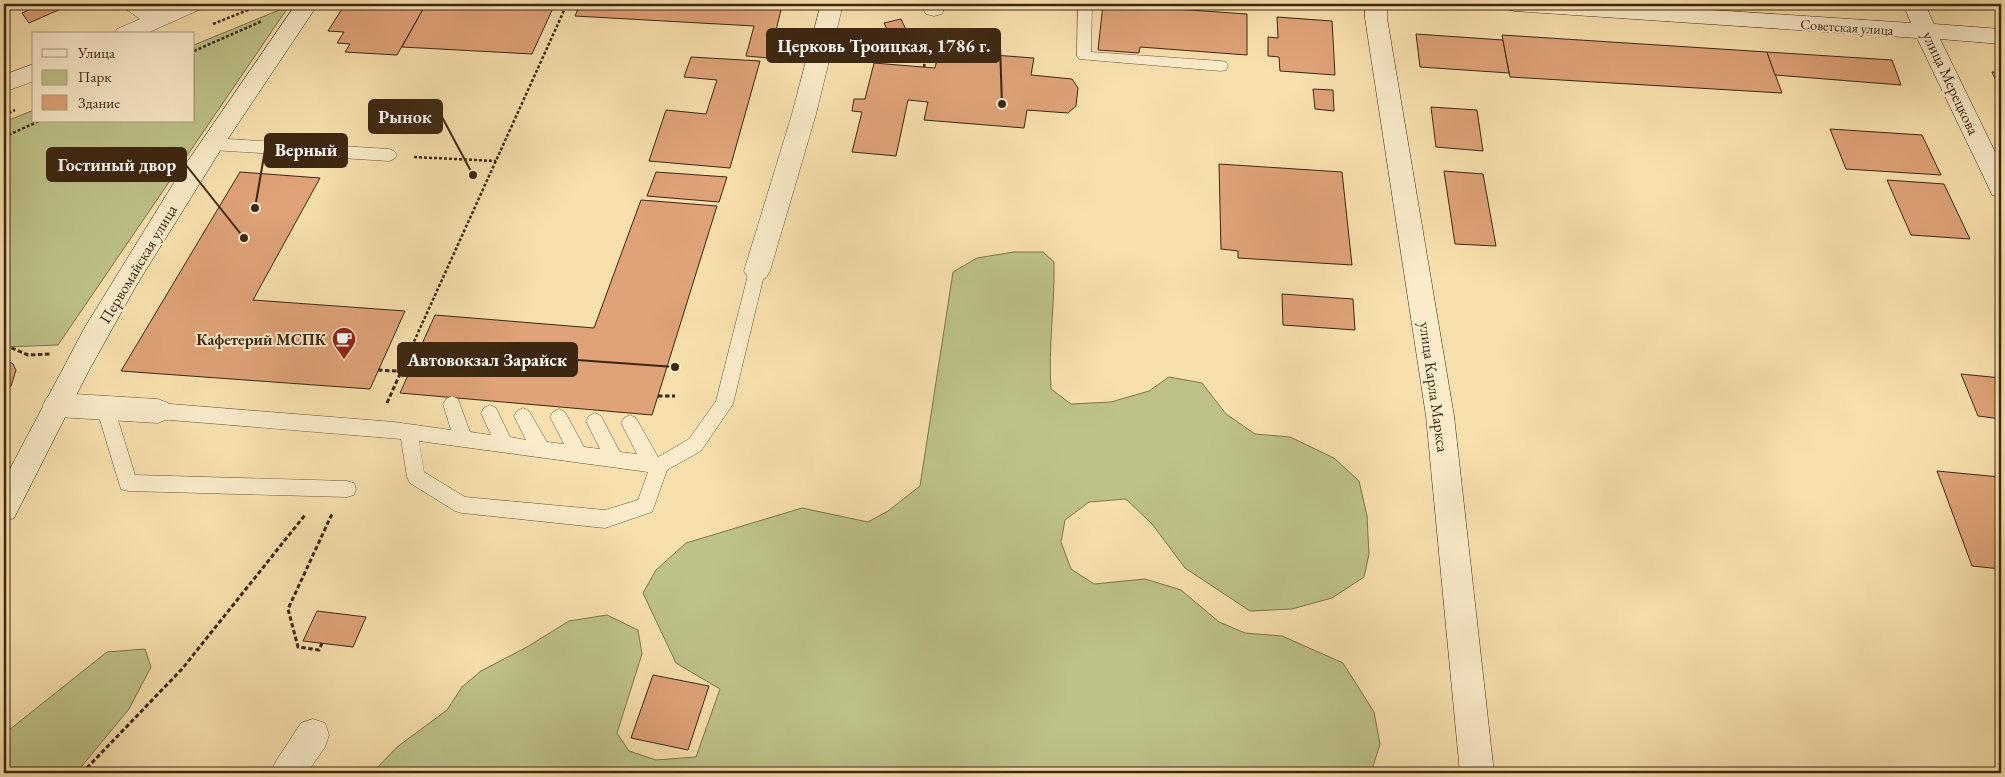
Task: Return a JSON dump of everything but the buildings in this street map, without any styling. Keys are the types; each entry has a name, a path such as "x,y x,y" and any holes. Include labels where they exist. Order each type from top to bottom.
{"street":[{"path":"134,4 158,20"},
{"path":"130,32 194,4"},
{"name":"Первомайская улица","path":"4,509 57,405 126,279 212,144 307,4"},
{"path":"757,271 804,114 832,4"},
{"name":"улица Карла Маркса","path":"1376,4 1378,28 1440,416 1477,773"},
{"name":"Советская улица","path":"1514,4 2001,36"},
{"name":"улица Мерецкова","path":"1914,4 1937,58 2001,188"},
{"path":"4,84 32,73"},
{"path":"57,405 158,411"},
{"path":"288,773 313,736"}],"lane":[{"path":"1085,4 1084,56 1221,66"},
{"path":"212,144 389,155"},
{"path":"158,411 409,432 656,465 695,445 724,404 757,271"},
{"path":"452,404 463,439"},
{"path":"105,407 128,483 348,489"},
{"path":"490,413 505,445"},
{"path":"524,416 541,449"},
{"path":"559,417 578,454"},
{"path":"595,421 614,459"},
{"path":"409,432 416,477 462,505 605,519 645,506 656,465 630,423"}],"path":[{"path":"205,27 263,4"},
{"path":"388,401 567,4"},
{"path":"924,67 935,7"},
{"path":"195,52 265,19"},
{"path":"4,137 37,122"},
{"path":"389,155 496,161"},
{"path":"4,345 28,355 58,354"},
{"path":"378,370 412,372"},
{"path":"658,396 675,396"},
{"path":"82,773 182,669 293,531"},
{"path":"322,643 319,650 298,647 288,609 323,533"}],"green space":[{"path":"289,6 58,345 4,347 4,122 32,111 32,122 195,122 195,45"},
{"path":"1014,252 1043,252 1054,262 1050,357 1051,389 1071,404 1111,402 1149,391 1169,377 1202,383 1226,414 1255,434 1290,437 1334,458 1359,481 1367,516 1369,554 1364,577 1332,598 1292,609 1250,611 1185,568 1152,524 1126,499 1089,502 1065,520 1061,542 1071,569 1094,584 1145,579 1181,590 1219,622 1245,633 1282,636 1343,663 1374,712 1380,744 1371,773 372,773 397,747 447,710 462,687 481,671 527,647 569,621 607,615 638,630 642,654 617,733 629,751 656,760 696,757 720,689 676,663 643,593 656,570 686,543 802,508 868,522 888,511 920,486 953,272 977,258"},
{"path":"145,649 151,667 129,709 82,766 72,773 4,773 4,734 107,652"}],"place":[{"name":"Церковь Троицкая, 1786 г.","path":"1002,104"},
{"name":"Рынок","path":"473,175"},
{"name":"Верный","path":"255,208"},
{"name":"Гостиный двор","path":"244,238"},
{"name":"Кафетерий МСПК","path":"344,360"},
{"name":"Автовокзал Зарайск","path":"675,367"}]}
